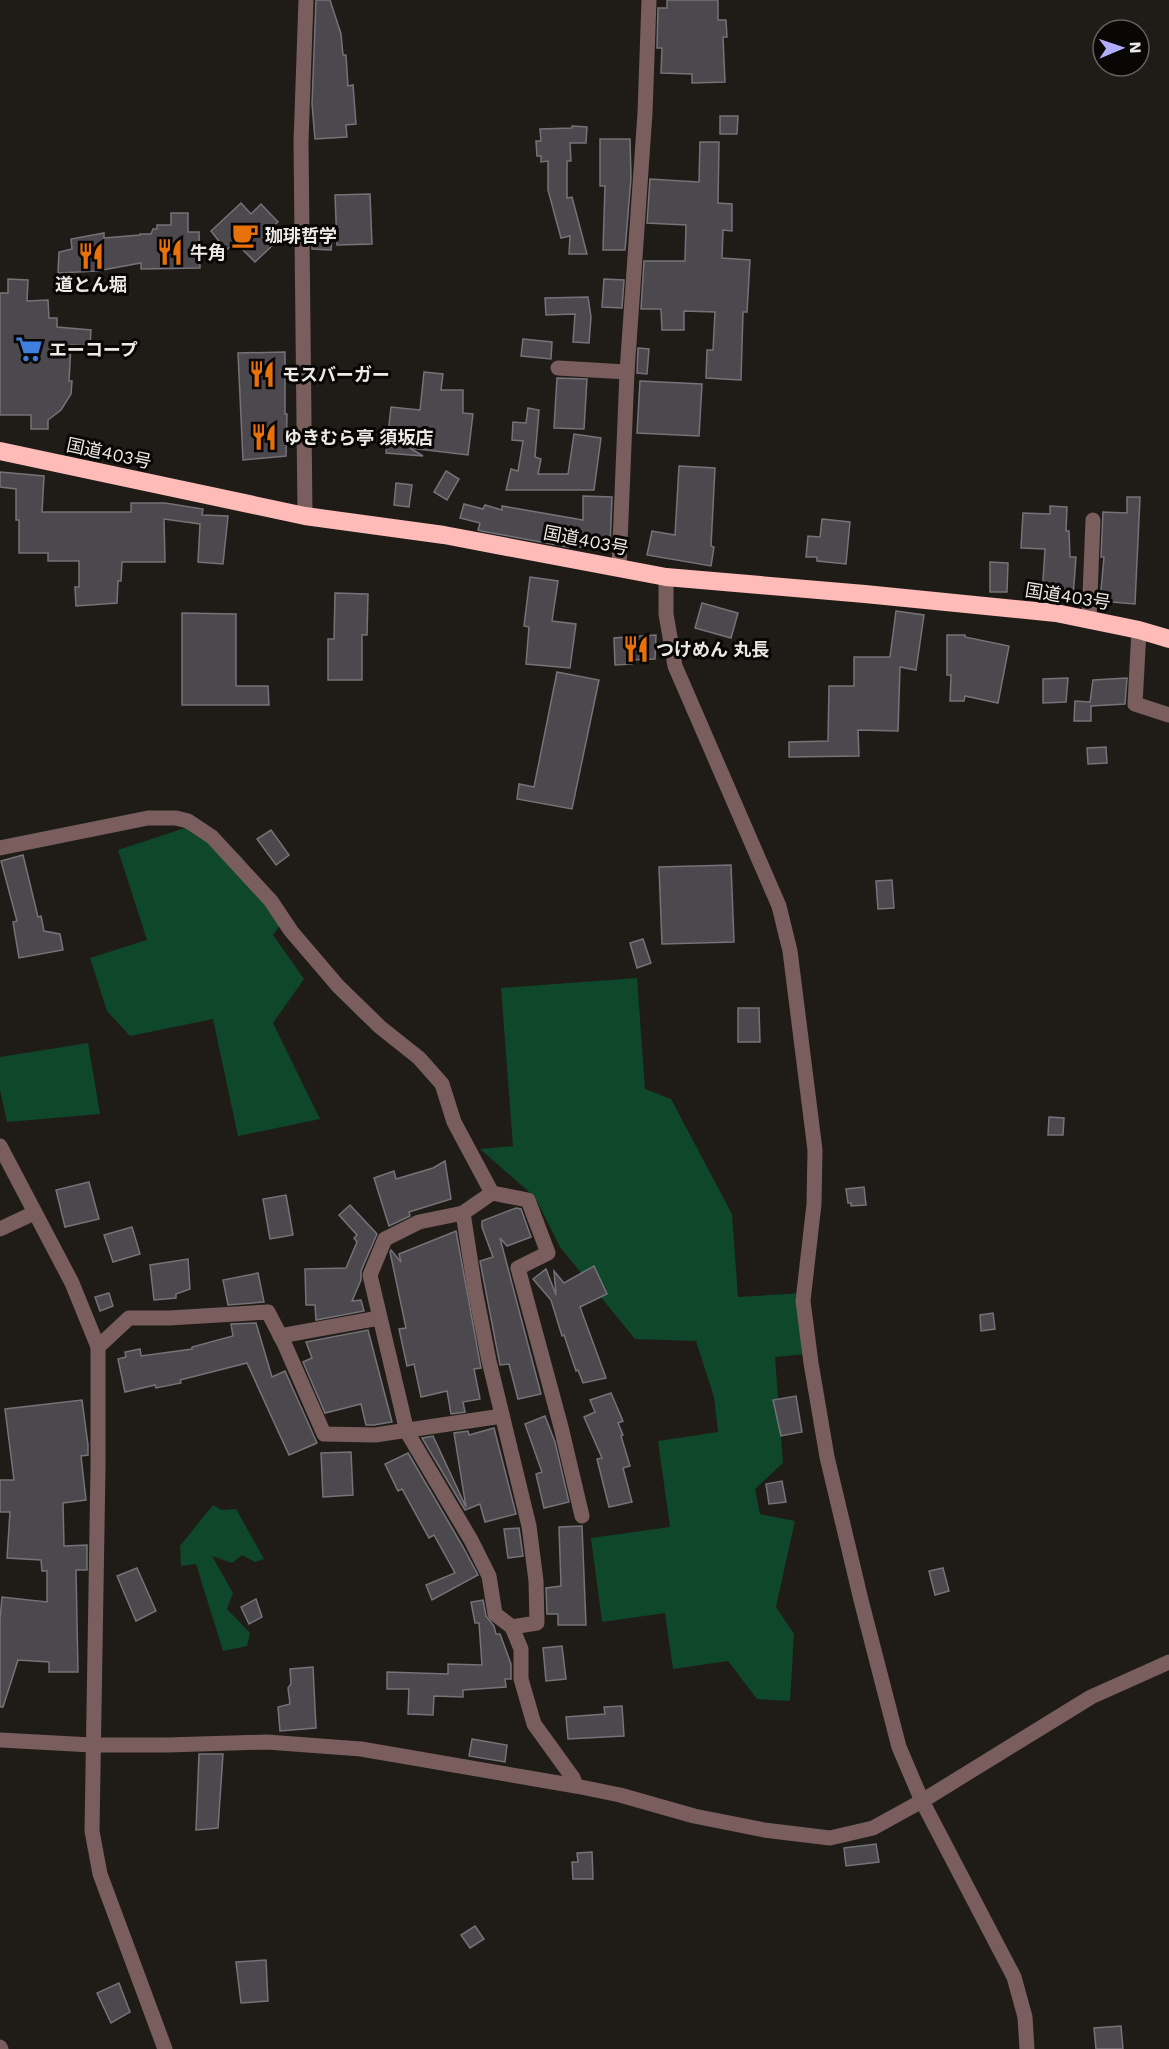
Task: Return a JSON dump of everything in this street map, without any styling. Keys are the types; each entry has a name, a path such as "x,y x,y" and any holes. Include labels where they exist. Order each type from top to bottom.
{"highway":[{"name":"国道403号","path":"0,451 305,516 444,535 666,577 887,596 1056,614 1139,630 1169,639"}],"street":[{"path":"305,516 301,142 306,0"},
{"path":"619,567 627,372 645,113 649,0"},
{"path":"558,368 627,372"},
{"path":"1089,620 1093,520"},
{"path":"666,577 666,614 675,666 780,906 790,951 815,1150 814,1204 803,1301 827,1457 861,1600 899,1747 922,1801 1014,1977 1025,2017 1027,2049"},
{"path":"1139,630 1135,704 1169,715"},
{"path":"0,848 161,817 188,821 212,837 271,901 291,931 338,986 380,1027 419,1058 442,1084 454,1122 492,1193"},
{"path":"0,1146 72,1283 98,1347 92,1831 100,1874 165,2049"},
{"path":"576,1786 573,1778 534,1724 521,1679 521,1649 512,1627 495,1614 489,1576 471,1540 407,1432 370,1275 385,1239 418,1222 463,1213 492,1193 528,1200 548,1253 518,1268 561,1427 582,1516"},
{"path":"0,1229 34,1213"},
{"path":"463,1213 475,1290 502,1416 530,1526 536,1581 537,1623 512,1627"},
{"path":"98,1347 129,1318 268,1312 324,1434 375,1435 407,1432 502,1416"},
{"path":"280,1336 379,1318"},
{"path":"0,1740 92,1745 267,1742 361,1749 576,1786 764,1830 830,1838 873,1828 922,1801 1091,1697 1169,1662"}],"green space":[{"path":"203,822 242,857 280,925 273,935 304,979 273,1023 320,1119 238,1136 213,1019 130,1036 107,1011 90,958 147,940 118,850"},
{"path":"637,978 645,1089 671,1099 732,1214 738,1297 802,1293 807,1354 775,1357 783,1463 755,1489 760,1514 795,1521 776,1607 794,1634 790,1701 757,1699 728,1661 673,1669 665,1613 602,1622 591,1538 670,1527 658,1441 718,1432 714,1397 696,1341 635,1339 560,1247 535,1197 480,1149 513,1146 501,988"},
{"path":"88,1043 100,1114 7,1122 0,1090 0,1057"},
{"path":"213,1505 222,1510 236,1509 264,1559 255,1562 242,1555 232,1563 212,1556 233,1593 227,1609 250,1633 247,1646 223,1651 196,1564 181,1566 180,1546"}],"building":[{"path":"316,0 330,0 341,34 343,55 346,55 348,86 353,85 356,124 346,125 347,137 315,139 312,104"},
{"path":"667,0 718,0 718,20 726,20 727,37 723,37 725,82 692,83 692,74 661,73 662,48 657,48 658,8 667,8"},
{"path":"720,116 738,116 737,134 720,134"},
{"path":"572,126 587,127 586,143 570,143 571,161 567,161 567,198 572,197 587,254 569,254 570,236 561,238 548,190 548,161 541,162 541,156 537,156 536,141 541,141 540,129 572,128"},
{"path":"600,139 630,139 631,178 625,250 603,250 605,186 600,186"},
{"path":"700,142 719,142 718,203 732,204 732,231 723,230 722,258 750,260 747,312 743,312 741,380 706,378 707,350 713,350 715,312 684,311 684,330 662,330 661,309 641,309 644,261 685,261 686,225 647,223 650,179 699,182"},
{"path":"370,194 372,244 337,245 335,195"},
{"path":"241,203 251,214 261,204 278,222 267,232 276,242 255,262 236,243 226,250 211,231"},
{"path":"171,213 188,213 188,232 199,232 200,268 141,269 141,263 97,271 58,273 59,252 72,249 71,239 104,233 104,238 151,234 153,229 157,229 157,225 171,225"},
{"path":"312,234 332,235 331,250 312,249"},
{"name":"エーコープ","path":"8,279 28,280 27,301 48,300 49,318 57,318 57,327 91,330 90,346 71,345 69,381 72,381 71,394 61,410 48,420 48,429 31,429 31,415 0,415 0,293 8,293"},
{"path":"604,279 624,280 622,308 602,307"},
{"path":"588,297 591,317 589,343 573,342 575,314 546,315 545,298"},
{"path":"523,339 552,342 551,359 521,356"},
{"path":"638,348 649,349 647,374 637,373"},
{"path":"285,352 286,456 243,460 238,353"},
{"path":"424,372 443,374 441,390 463,390 463,413 473,414 468,455 410,448 423,456 386,453 391,407 420,410"},
{"path":"557,378 587,379 584,429 554,428"},
{"path":"640,381 702,384 699,436 637,433"},
{"path":"528,408 539,410 535,457 541,459 538,474 568,474 574,434 601,438 594,490 506,490 511,469 518,471 523,441 512,440 513,422 526,423"},
{"path":"679,466 715,468 711,546 714,547 711,566 647,555 652,531 675,535"},
{"path":"446,471 459,479 447,500 434,492"},
{"path":"0,472 44,476 42,512 131,512 131,503 165,503 203,509 202,515 228,516 223,564 198,562 200,524 164,519 165,562 122,562 117,603 76,606 75,587 79,587 79,561 48,561 48,553 19,553 16,489 0,487"},
{"path":"396,483 412,485 409,507 394,505"},
{"path":"583,496 612,497 610,547 568,547 481,531 478,530 480,523 460,518 464,504 483,509 485,505 502,510 502,506 583,520"},
{"path":"1127,497 1140,497 1135,604 1100,601 1104,557 1101,557 1103,512 1127,513"},
{"path":"1050,506 1067,507 1066,531 1069,531 1070,557 1076,557 1073,598 1042,596 1045,549 1021,548 1023,513 1050,514"},
{"path":"822,519 850,522 846,564 817,561 817,557 806,557 808,536 820,537"},
{"path":"990,562 1008,563 1007,592 990,592"},
{"path":"530,577 558,581 552,621 576,624 570,668 526,664 529,627 524,626"},
{"path":"335,593 368,594 367,635 362,635 362,680 328,680 328,639 334,639"},
{"path":"702,603 738,613 731,638 695,628"},
{"path":"896,611 924,615 916,670 900,667 898,731 858,730 859,756 789,757 789,742 828,741 829,686 854,686 854,657 890,657"},
{"path":"182,613 236,614 236,686 268,686 269,705 182,705"},
{"path":"656,635 655,659 632,660 632,664 615,665 614,638"},
{"path":"947,635 965,635 965,637 1009,646 998,703 965,696 964,701 950,701 951,675 947,675"},
{"path":"557,672 599,680 572,809 517,799 519,784 534,787"},
{"path":"1068,678 1066,702 1043,703 1043,679"},
{"path":"1127,678 1125,704 1091,706 1091,721 1074,721 1075,701 1090,702 1093,680"},
{"path":"1106,747 1107,763 1088,764 1087,748"},
{"path":"271,830 289,855 276,865 257,839"},
{"path":"23,855 38,917 41,916 44,931 60,934 63,950 19,958 13,922 17,921 1,861"},
{"path":"731,865 734,942 662,944 659,867"},
{"path":"892,880 894,908 878,909 876,881"},
{"path":"643,939 651,963 637,968 630,943"},
{"path":"738,1008 759,1008 760,1042 738,1042"},
{"path":"1049,1117 1064,1118 1063,1135 1048,1135"},
{"path":"445,1161 451,1199 409,1212 410,1216 389,1226 374,1178 394,1171 396,1179 433,1168"},
{"path":"89,1182 99,1219 65,1227 56,1190"},
{"path":"864,1187 866,1205 851,1206 851,1203 848,1203 846,1189"},
{"path":"286,1195 293,1235 270,1239 263,1199"},
{"path":"350,1205 377,1234 361,1271 361,1280 352,1301 361,1300 364,1311 316,1320 315,1305 306,1305 305,1269 346,1268 357,1242 354,1238 357,1235 339,1215"},
{"path":"516,1208 521,1209 531,1237 507,1246 500,1238 541,1394 518,1399 509,1364 500,1365 480,1261 493,1257 482,1221"},
{"path":"132,1227 140,1254 113,1262 104,1235"},
{"path":"456,1231 481,1368 474,1369 480,1399 463,1402 465,1412 451,1414 447,1391 421,1397 414,1364 407,1366 399,1329 406,1328 390,1252 391,1250 401,1262 399,1254"},
{"path":"188,1259 190,1289 176,1294 176,1298 154,1300 150,1265"},
{"path":"594,1266 607,1294 580,1307 606,1378 583,1383 578,1370 576,1371 564,1335 562,1336 551,1300 533,1279 546,1269 556,1295 554,1271 564,1283"},
{"path":"258,1273 264,1302 228,1305 223,1280"},
{"path":"109,1293 113,1306 100,1311 95,1297"},
{"path":"993,1313 995,1329 981,1331 980,1315"},
{"path":"256,1323 272,1377 285,1371 317,1443 289,1455 247,1363 180,1380 181,1383 156,1388 155,1385 125,1392 118,1359 126,1357 125,1352 140,1349 141,1356 192,1349 192,1347 233,1336 231,1324"},
{"path":"368,1330 392,1422 374,1425 366,1425 361,1404 325,1413 303,1362 312,1358 306,1342"},
{"path":"611,1393 623,1421 618,1423 630,1466 623,1468 632,1502 609,1507 597,1459 602,1458 584,1417 595,1412 590,1400"},
{"path":"796,1396 802,1432 781,1436 773,1400"},
{"path":"82,1400 88,1445 88,1455 81,1456 86,1500 63,1503 64,1546 87,1545 87,1570 76,1570 78,1672 49,1672 49,1662 18,1660 3,1707 0,1707 2,1597 47,1602 47,1571 42,1571 41,1560 7,1558 10,1512 0,1512 0,1480 14,1480 5,1409"},
{"path":"545,1416 555,1442 569,1502 544,1508 536,1474 542,1472 525,1424"},
{"path":"494,1428 516,1514 485,1522 480,1504 465,1510 422,1438 433,1436 466,1507 454,1433 468,1431 469,1435"},
{"path":"351,1452 353,1495 323,1497 321,1453"},
{"path":"408,1453 478,1575 432,1600 426,1585 455,1573 434,1535 429,1538 402,1489 398,1491 385,1464"},
{"path":"782,1481 786,1502 769,1504 766,1484"},
{"path":"582,1526 586,1625 558,1625 558,1614 547,1614 546,1588 561,1586 559,1527"},
{"path":"519,1528 523,1556 508,1558 504,1529"},
{"path":"137,1568 156,1611 136,1621 117,1576"},
{"path":"943,1568 949,1591 935,1595 929,1571"},
{"path":"256,1599 262,1617 249,1624 241,1607"},
{"path":"483,1600 486,1616 494,1626 496,1634 500,1634 511,1664 511,1679 505,1679 506,1687 463,1690 463,1697 434,1696 433,1715 408,1714 409,1689 387,1689 387,1672 448,1674 448,1664 482,1665 479,1623 475,1623 471,1602"},
{"path":"562,1646 566,1679 546,1681 543,1648"},
{"path":"313,1667 316,1728 280,1731 278,1707 290,1704 288,1688 291,1684 290,1669"},
{"path":"622,1706 624,1736 568,1739 566,1717 605,1714 604,1707"},
{"path":"472,1739 507,1745 505,1762 469,1756"},
{"path":"199,1754 223,1754 218,1828 196,1830"},
{"path":"876,1844 879,1862 846,1866 844,1848"},
{"path":"592,1852 593,1879 573,1879 572,1862 578,1862 577,1853"},
{"path":"475,1926 484,1939 470,1948 461,1935"},
{"path":"266,1960 268,2001 241,2003 236,1962"},
{"path":"119,1983 130,2012 111,2023 97,1993"},
{"path":"1121,2026 1123,2049 1096,2049 1094,2028"}],"place":[{"name":"珈琲哲学","path":"245,235"},
{"name":"牛角","path":"170,252"},
{"name":"道とん堀","path":"91,256"},
{"name":"エーコープ","path":"29,349"},
{"name":"モスバーガー","path":"262,374"},
{"name":"ゆきむら亭 須坂店","path":"264,437"},
{"name":"つけめん 丸長","path":"636,649"}]}
